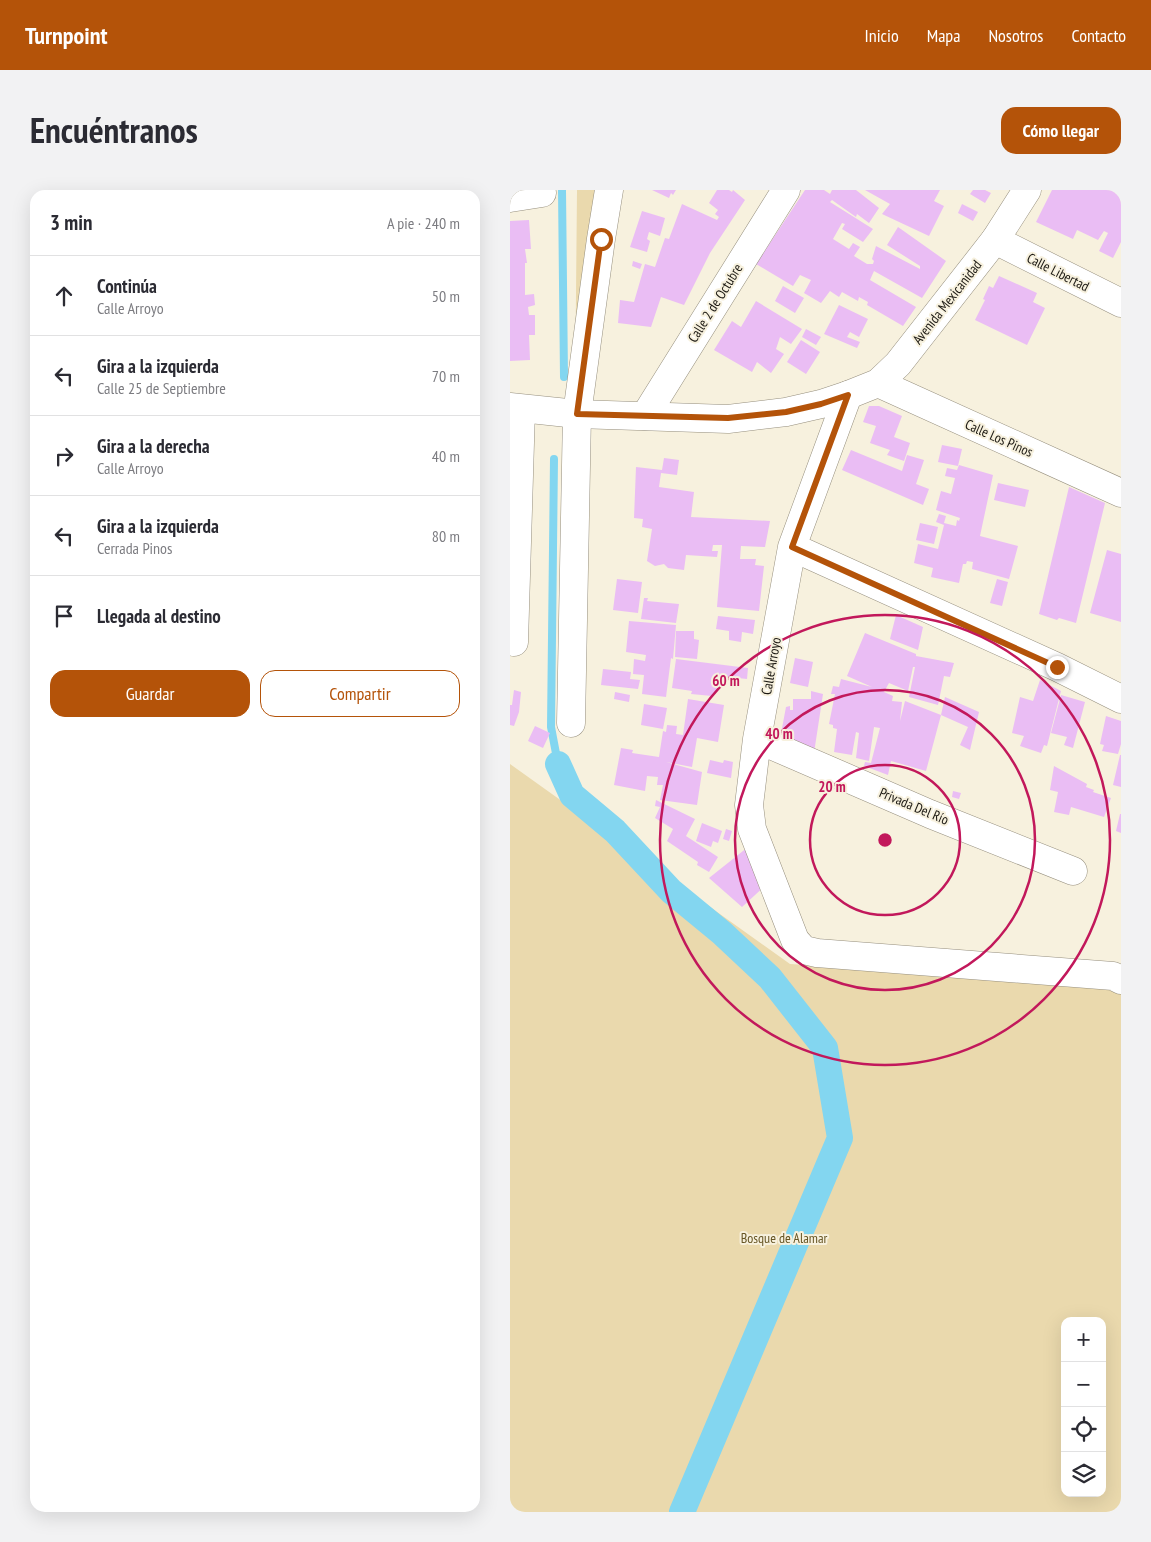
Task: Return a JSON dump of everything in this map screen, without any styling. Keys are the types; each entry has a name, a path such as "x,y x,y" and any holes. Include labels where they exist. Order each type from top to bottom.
{"street":[{"path":"571,724 577,414 599,249 609,190"},
{"name":"Calle 2 de Octubre","path":"645,416 786,190"},
{"name":"Avenida Mexicanidad","path":"516,408 577,414 687,418 757,416 821,404 878,383 898,364 995,240 1027,190"},
{"path":"510,198 542,193"},
{"name":"Calle Libertad","path":"995,240 1121,303"},
{"name":"Calle Los Pinos","path":"878,383 1121,493"},
{"name":"Calle Arroyo","path":"848,395 792,547 757,739 749,805 752,829 795,940 804,950 817,953 1113,976 1121,980"},
{"path":"514,642 516,408"},
{"path":"792,547 1057,667 1121,699"},
{"name":"Privada Del Río","path":"757,739 930,814 1072,871"}],"green space":[{"path":"577,190 603,190 575,398"},
{"name":"Bosque de Alamar","path":"510,764 790,964 1121,985 1121,1512 510,1512"}],"building":[{"path":"652,190 676,190 673,195 671,193 669,198"},
{"path":"717,190 729,190 732,192 733,190 745,200 710,253 684,305 661,297 651,327 618,323 620,300 634,302 645,264 655,267 665,238 669,239 682,204 717,220 719,217 715,214 718,210 709,203"},
{"path":"805,190 824,190 830,194 832,190 856,190 879,208 869,223 857,214 856,217 832,200 830,202 873,229 863,242 842,229 845,224 842,223 833,239 849,249 853,243 860,247 854,256 867,264 873,264 874,261 872,259 876,246 920,269 920,266 887,245 898,227 946,261 922,298 874,271 870,280 916,307 903,326 867,305 868,302 859,297 858,301 842,292 839,297 830,291 821,303 804,293 811,280 800,275 793,286 756,264"},
{"path":"865,190 940,190 934,201 944,206 929,236 882,214 890,204"},
{"path":"973,190 985,190 991,193 985,203 970,194"},
{"path":"1052,190 1121,190 1121,242 1113,258 1099,251 1108,233 1104,231 1098,240 1077,230 1073,239 1036,222"},
{"path":"962,204 978,212 973,221 958,213"},
{"path":"642,211 665,218 660,236 649,232 647,239 650,241 647,252 630,247"},
{"path":"529,220 531,249 525,249 527,263 525,263 525,295 534,294 535,305 528,307 529,315 535,315 535,335 529,335 530,360 510,361 510,221"},
{"path":"633,261 642,264 640,269 632,266"},
{"path":"999,276 1037,293 1033,302 1045,308 1027,345 975,320 985,300 983,299 989,286 993,288"},
{"path":"783,286 804,298 795,313 775,301"},
{"path":"756,301 802,329 791,344 780,337 776,349 784,354 771,373 757,362 752,372 714,350 732,321 741,327"},
{"path":"839,305 868,319 859,337 850,332 847,337 860,342 857,348 824,334"},
{"path":"806,329 821,337 816,345 802,337"},
{"path":"801,340 820,352 806,374 787,362"},
{"path":"869,406 879,406 902,416 894,437 910,443 904,461 887,455 890,450 870,443 876,426 863,422"},
{"path":"942,445 962,449 958,466 938,462"},
{"path":"851,450 902,471 907,455 924,460 916,484 929,489 923,505 842,470"},
{"path":"664,458 679,460 677,475 661,473 659,487 694,492 691,517 770,521 765,547 741,546 740,559 756,559 755,565 764,566 759,611 717,607 722,545 713,545 712,551 718,551 717,557 686,555 684,570 668,568 664,564 655,566 647,561 652,529 642,527 643,519 634,518 636,467 662,470"},
{"path":"959,465 993,475 980,536 1018,546 1009,579 972,569 973,562 967,561 966,564 963,564 959,583 931,577 933,568 914,563 918,544 938,549 944,525 936,522 939,514 946,516 944,523 956,526 957,520 959,521 960,518 936,510 941,491 951,494 955,478 945,476 947,468 957,470"},
{"path":"998,483 1029,490 1025,507 994,500"},
{"path":"1069,487 1105,503 1076,623 1059,618 1057,620 1039,614"},
{"path":"920,523 938,527 934,544 916,540"},
{"path":"1107,550 1121,554 1121,622 1090,613"},
{"path":"617,579 642,582 638,613 613,610"},
{"path":"997,579 1008,582 1002,606 990,603"},
{"path":"644,598 648,598 647,601 679,604 676,623 641,619"},
{"path":"896,615 923,627 918,650 890,639"},
{"path":"718,616 755,620 753,634 742,632 741,642 729,640 729,631 716,629"},
{"path":"629,621 676,625 673,659 671,658 666,697 642,694 644,675 633,674 634,659 645,661 646,655 626,652"},
{"path":"676,631 694,631 694,639 699,640 697,659 675,657"},
{"path":"865,633 916,654 916,656 954,663 950,677 944,676 938,705 909,697 915,667 913,667 908,691 889,683 884,692 893,696 892,701 902,702 900,721 905,701 941,715 926,771 891,761 888,775 864,766 865,762 871,763 880,728 874,727 869,761 856,758 859,733 856,732 852,755 834,752 837,729 829,724 835,694 831,694 833,686 839,687 841,679 872,687 847,676"},
{"path":"795,658 813,662 808,687 790,683"},
{"path":"676,659 748,668 747,679 718,676 716,693 712,696 691,694 692,691 672,688"},
{"path":"603,669 631,672 630,679 640,680 638,689 601,685"},
{"path":"1040,680 1061,691 1047,746 1044,745 1041,753 1020,746 1024,736 1012,733 1020,697 1033,701"},
{"path":"514,690 521,692 519,712 514,726 510,725 510,705 512,705"},
{"path":"811,691 823,694 814,753 779,744 786,707 790,706 790,710 793,710 793,699 811,699"},
{"path":"615,692 630,695 629,702 614,699"},
{"path":"1061,695 1085,702 1073,748 1064,745 1067,737 1051,733"},
{"path":"945,697 979,712 970,750 960,745 968,727 941,715"},
{"path":"688,699 724,705 718,742 697,738 692,767 666,762 702,772 697,805 660,800 663,785 657,785 658,777 647,776 645,791 614,785 621,748 633,750 632,753 659,757 663,731 666,732 667,725 677,726 676,734 683,735"},
{"path":"644,704 667,708 663,729 641,725"},
{"path":"1106,716 1121,721 1121,744 1118,754 1102,751 1104,745 1100,744"},
{"path":"535,726 550,733 543,748 528,741"},
{"path":"1121,755 1121,787 1113,785"},
{"path":"710,760 723,763 724,760 733,762 731,778 707,773"},
{"path":"1054,766 1087,784 1086,787 1094,790 1093,792 1111,798 1104,817 1071,807 1069,815 1054,812 1058,792 1050,790"},
{"path":"953,791 961,793 959,799 952,797"},
{"path":"656,800 695,819 686,836 718,857 709,872 697,865 698,862 667,841 673,829 655,818 660,807 655,806"},
{"path":"1121,814 1121,833 1116,831"},
{"path":"702,823 722,831 718,843 713,841 711,847 696,841"},
{"path":"726,829 732,831 729,841 723,839"},
{"path":"748,847 768,883 742,907 709,878"}],"waterway":[{"path":"562,190 564,377"},
{"path":"554,459 551,727 558,764"},
{"path":"558,764 572,795 615,831 671,891 722,933 770,978 825,1048 840,1138 682,1512"}],"route":[{"path":"601,239 577,414 687,418 757,416 821,404 848,395 792,547 1057,667"}]}
